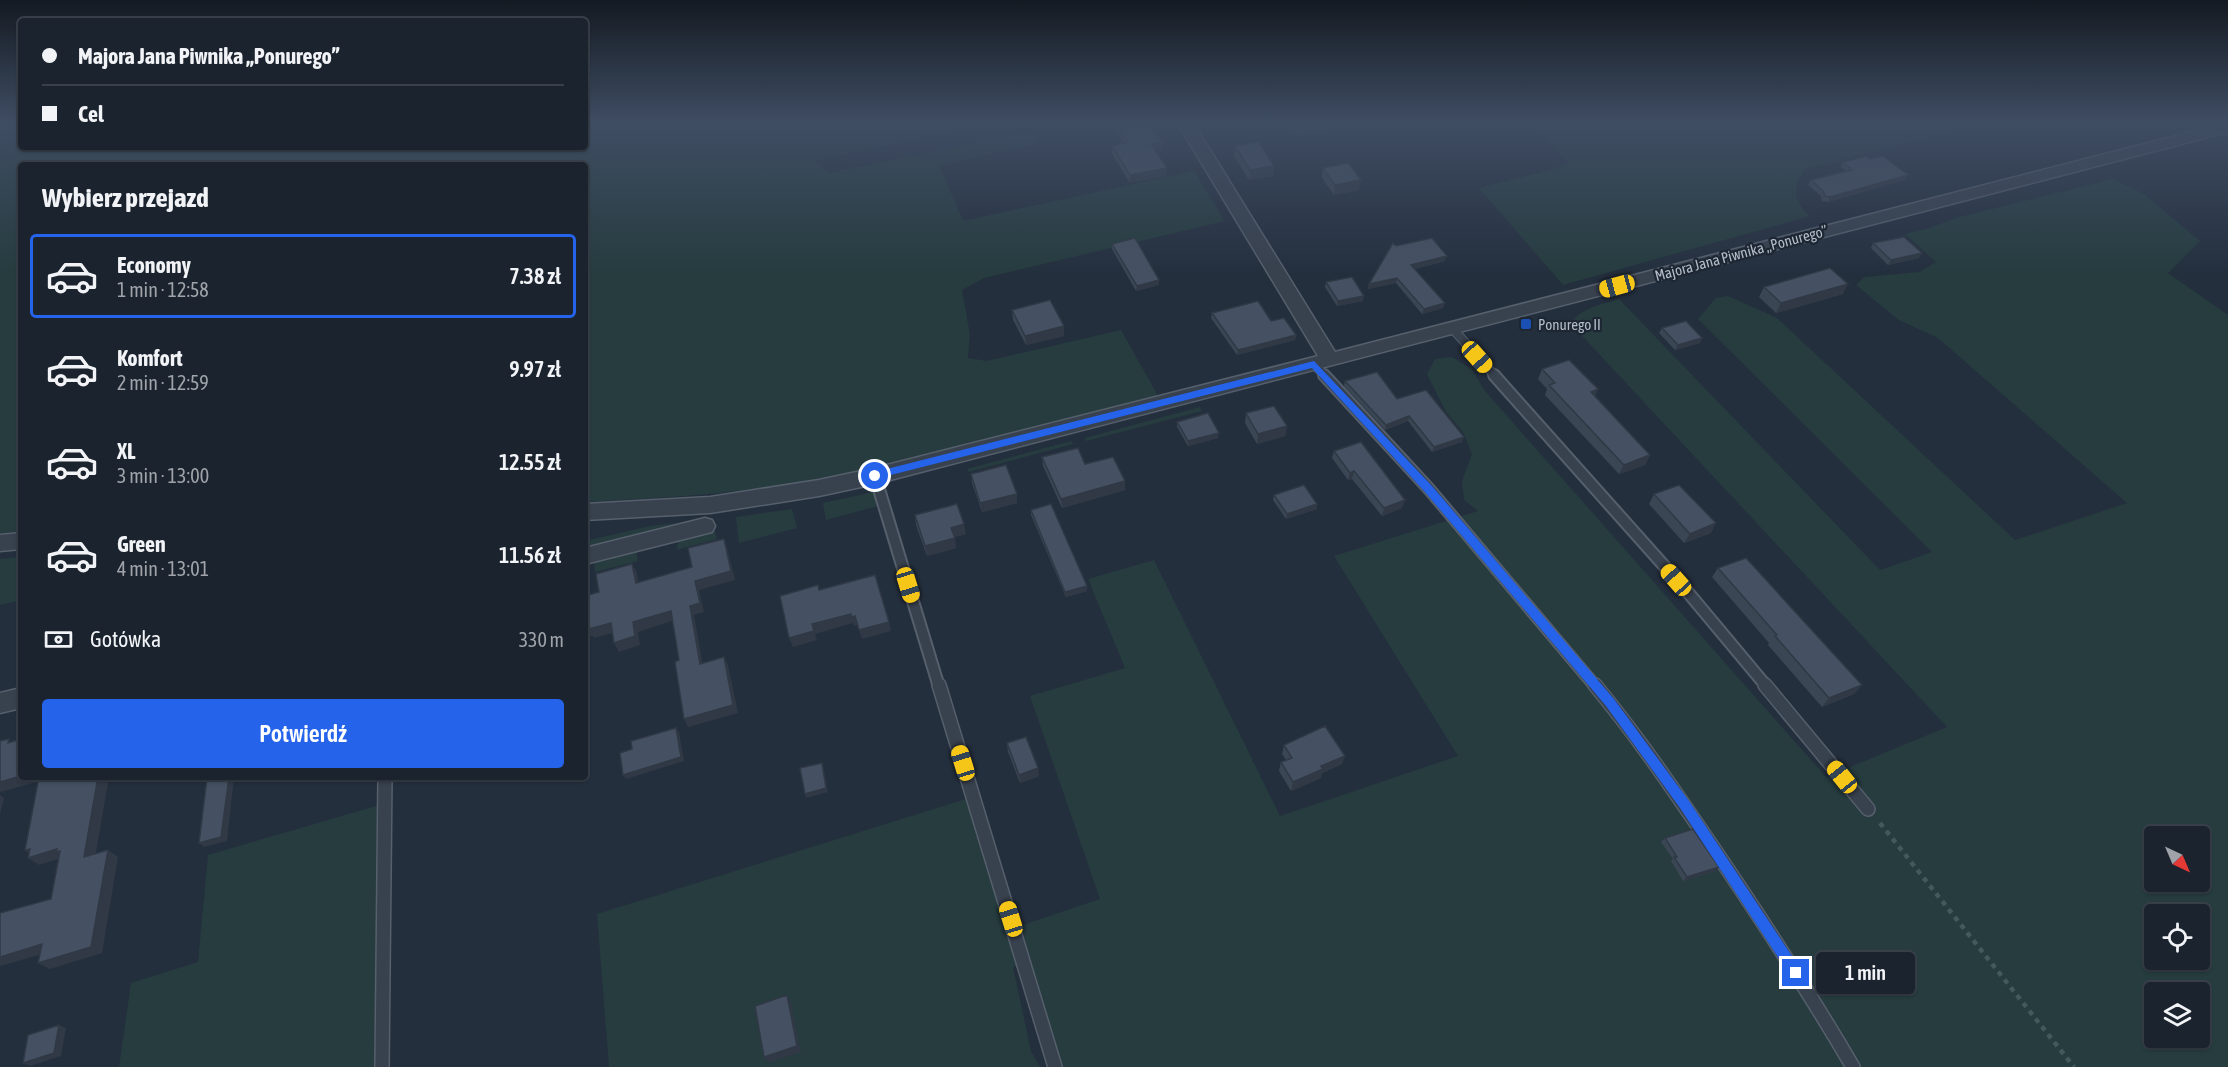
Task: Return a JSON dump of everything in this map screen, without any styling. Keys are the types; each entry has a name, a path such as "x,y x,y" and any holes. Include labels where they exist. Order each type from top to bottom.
{"street":[{"path":"1214,174 1322,362"},
{"name":"Majora Jana Piwnika „Ponurego”","path":"588,512 720,503 807,490 875,476 2047,174"},
{"path":"588,555 705,526"},
{"path":"0,543 18,541"},
{"path":"0,703 18,699"}],"lane":[{"path":"1452,328 1690,596 1868,809"},
{"path":"1322,362 1610,703 1747,897 1808,991 1853,1067"},
{"path":"875,476 1055,1067"},
{"path":"382,1067 385,780"}],"path":[{"path":"1868,809 2074,1067"}],"green space":[{"path":"0,174 18,174 18,531 0,534"},
{"path":"588,174 943,174 963,221 1181,174 1196,174 1225,221 984,278 962,290 970,335 968,358 987,361 1121,330 1157,394 1155,398 949,452 866,471 794,484 675,497 588,502"},
{"path":"1534,174 1802,174 1796,194 1800,205 1810,216 1563,285 1479,188"},
{"path":"2113,179 2144,194 2200,241 2168,273 2228,315 2228,1067 1051,1067 1021,964 1013,967 1031,1051 1040,1067 609,1067 597,914 969,798 1008,930 1100,899 1030,696 1125,668 1088,579 1154,560 1280,816 1458,756 1334,556 1478,511 1464,500 1462,481 1472,454 1463,432 1446,412 1427,374 1435,359 1452,357 1472,370 1485,391 1826,777 1947,727 1571,324 1585,310 1619,299 1880,570 1932,552 1698,319 1716,298 1728,296 1777,318 2015,540 2127,503 1938,338 1899,320 1856,285 1864,277 1919,272 1936,262 1905,234 1960,217"},
{"path":"1200,407 1202,411 1086,441 1085,438"},
{"path":"1071,441 1073,444 969,472 967,469"},
{"path":"873,492 878,506 826,520 823,503"},
{"path":"792,509 797,528 739,543 736,517"},
{"path":"712,519 717,539 676,550 680,538 706,524 636,535 588,547 588,540 650,526"},
{"path":"636,550 638,561 595,572 594,561"},
{"path":"18,557 18,601 0,605 0,559"},
{"path":"383,804 382,1067 119,1067 131,983 198,962 208,855"}],"building":[{"path":"1327,174 1356,174 1361,180 1335,185"},
{"path":"1836,174 1908,175 1830,197 1825,196 1811,180"},
{"path":"1904,237 1922,253 1891,260 1873,243"},
{"path":"1135,238 1159,280 1137,286 1112,244"},
{"path":"1432,238 1447,256 1411,265 1445,303 1424,309 1397,278 1369,284 1393,243 1396,246"},
{"path":"1830,268 1848,284 1781,303 1764,287"},
{"path":"1352,277 1364,296 1338,301 1326,282"},
{"path":"1050,300 1064,326 1025,336 1012,310"},
{"path":"1258,301 1271,321 1284,318 1296,335 1238,350 1212,313"},
{"path":"1686,321 1702,338 1678,345 1662,328"},
{"path":"1569,360 1598,389 1591,392 1650,455 1624,465 1549,385 1555,383 1542,369"},
{"path":"1377,372 1397,399 1426,390 1464,437 1434,447 1409,416 1386,425 1345,381"},
{"path":"1274,406 1287,426 1258,434 1246,413"},
{"path":"1208,413 1219,433 1188,441 1177,422"},
{"path":"1361,442 1405,500 1384,508 1354,471 1350,473 1334,451"},
{"path":"1078,448 1085,464 1113,457 1125,481 1061,499 1042,457"},
{"path":"1006,465 1017,494 980,503 971,474"},
{"path":"1304,485 1317,504 1287,514 1274,495"},
{"path":"1679,485 1716,523 1690,534 1654,494"},
{"path":"957,504 964,524 951,528 955,538 925,546 915,515"},
{"path":"1051,504 1087,586 1065,592 1031,510"},
{"path":"724,539 731,571 695,581 700,603 690,606 700,664 724,657 733,705 684,719 675,662 679,660 671,611 633,622 635,636 614,643 611,623 589,629 588,627 588,595 599,592 596,574 632,564 636,583 692,567 688,548"},
{"path":"1746,558 1862,685 1829,698 1718,568"},
{"path":"875,575 889,622 859,630 855,616 851,617 851,614 812,624 814,631 789,638 780,596 818,585 819,590"},
{"path":"1325,726 1345,756 1293,782 1281,762 1292,758 1284,745"},
{"path":"676,728 681,757 623,775 620,753 632,749 631,741"},
{"path":"1026,737 1038,768 1019,775 1007,743"},
{"path":"9,739 8,743 18,740 18,777 0,782 0,741"},
{"path":"822,763 826,788 805,794 800,768"},
{"path":"38,780 97,780 84,857 108,850 91,947 38,963 42,944 0,957 0,913 51,899 60,851 56,852 57,849 28,858 30,849 25,850"},
{"path":"207,780 229,780 221,837 199,843"},
{"path":"1693,829 1719,867 1687,877 1665,838"},
{"path":"787,995 797,1046 764,1057 755,1006"},
{"path":"59,1025 54,1053 23,1063 28,1035"}],"place":[{"name":"Ponurego II","path":"1526,324"}],"route":[{"path":"875,476 1314,364 1429,489 1610,703 1684,805 1796,973"}]}
